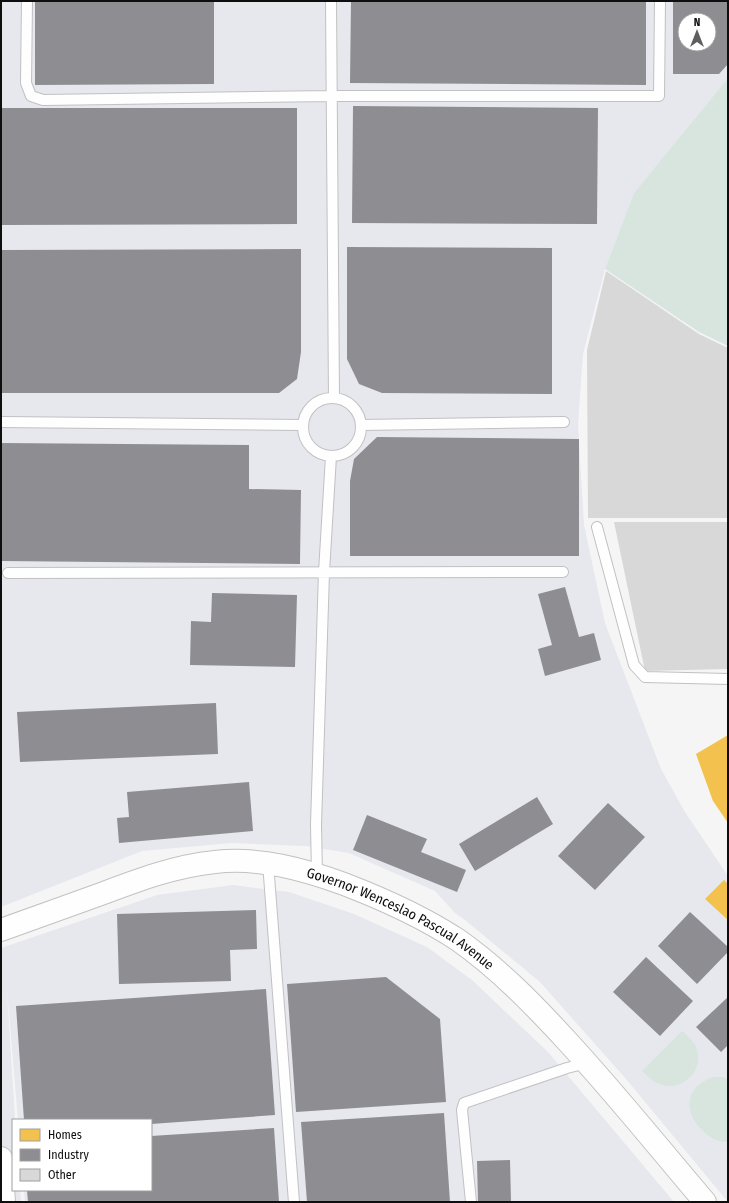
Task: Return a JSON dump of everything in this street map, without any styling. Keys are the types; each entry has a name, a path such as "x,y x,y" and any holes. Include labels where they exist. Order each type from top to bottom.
{"main road":[{"name":"Governor Wenceslao Pascual Avenue","path":"1,930 143,878 190,865 237,861 268,863 317,875 360,890 431,924 459,942 493,968 518,990 587,1063 705,1202"},
{"path":"1,1158 4,1202"}],"lane":[{"path":"27,1 26,83 31,96 43,100 331,96 660,96 660,1"},
{"path":"331,1 334,398"},
{"path":"334,398 346,401 355,409 360,420 361,432 356,444 346,453 331,456 319,453 308,443 303,425 305,416 312,406 322,400 334,398"},
{"path":"1,422 303,425"},
{"path":"361,425 564,422"},
{"path":"317,875 316,825 324,572 331,456"},
{"path":"597,527 634,665 645,677 728,679"},
{"path":"8,573 563,572"},
{"path":"268,863 294,1202"},
{"path":"471,1202 462,1110 464,1103 567,1068 587,1063"}],"shaded area":[{"path":"1,1 728,1 728,78 634,193 605,269 583,354 578,425 584,525 605,623 661,769 685,812 728,876 728,1202 626,1079 540,982 455,913 435,891 349,853 306,846 232,843 142,851 1,907"},
{"path":"728,78 728,346 699,332 605,269 634,193"},
{"path":"233,885 289,892 354,914 427,947 472,980 548,1052 674,1202 25,1202 24,1191 152,1191 152,1119 18,1119 7,990 15,1119 12,1119 12,1191 20,1191 21,1202 1,1202 1,948 157,895"},
{"path":"682,1031 694,1043 698,1054 698,1063 695,1071 690,1078 683,1083 674,1086 666,1086 657,1083 642,1071"},
{"path":"713,1077 728,1079 728,1142 716,1140 707,1134 701,1129 691,1114 690,1099 693,1092 697,1086"}],"building: Homes":[{"path":"728,735 728,823 713,801 696,754"},
{"path":"724,880 728,884 728,920 705,899"}],"building: Industry":[{"path":"35,1 214,1 214,84 35,85"},
{"path":"351,1 646,1 646,85 350,83"},
{"path":"673,1 728,1 728,64 719,74 673,74"},
{"path":"353,106 598,108 597,224 352,223"},
{"path":"1,108 297,108 297,224 1,225"},
{"path":"347,247 552,248 552,394 382,393 359,384 347,359"},
{"path":"301,249 301,352 297,379 279,393 1,393 1,250"},
{"path":"377,437 579,439 579,556 350,556 350,481 354,459"},
{"path":"1,443 249,445 249,489 301,490 300,564 1,561"},
{"path":"565,587 579,637 594,633 601,660 545,676 538,649 552,645 538,594"},
{"path":"212,593 297,595 295,667 190,665 191,621 211,622"},
{"path":"216,703 218,754 20,762 17,712"},
{"path":"249,782 253,831 119,843 117,818 129,817 127,792"},
{"path":"537,797 553,824 475,871 459,844"},
{"path":"608,803 645,837 595,890 558,856"},
{"path":"367,815 427,839 421,852 466,870 457,892 353,850"},
{"path":"256,910 257,949 230,950 231,981 119,984 117,914"},
{"path":"690,912 728,947 728,952 697,984 658,946"},
{"path":"646,957 693,1001 660,1036 613,992"},
{"path":"386,977 440,1019 446,1102 296,1112 287,984"},
{"path":"266,989 275,1115 152,1124 152,1119 24,1119 16,1006"},
{"path":"728,997 728,1045 721,1052 696,1027"},
{"path":"444,1113 450,1202 307,1202 301,1122"},
{"path":"274,1128 279,1202 28,1202 27,1191 152,1191 152,1136"},
{"path":"510,1160 511,1202 478,1202 477,1161"}],"building: Other":[{"path":"606,271 699,334 728,348 728,518 588,518 587,350"},
{"path":"614,522 728,522 728,669 645,671"}]}
